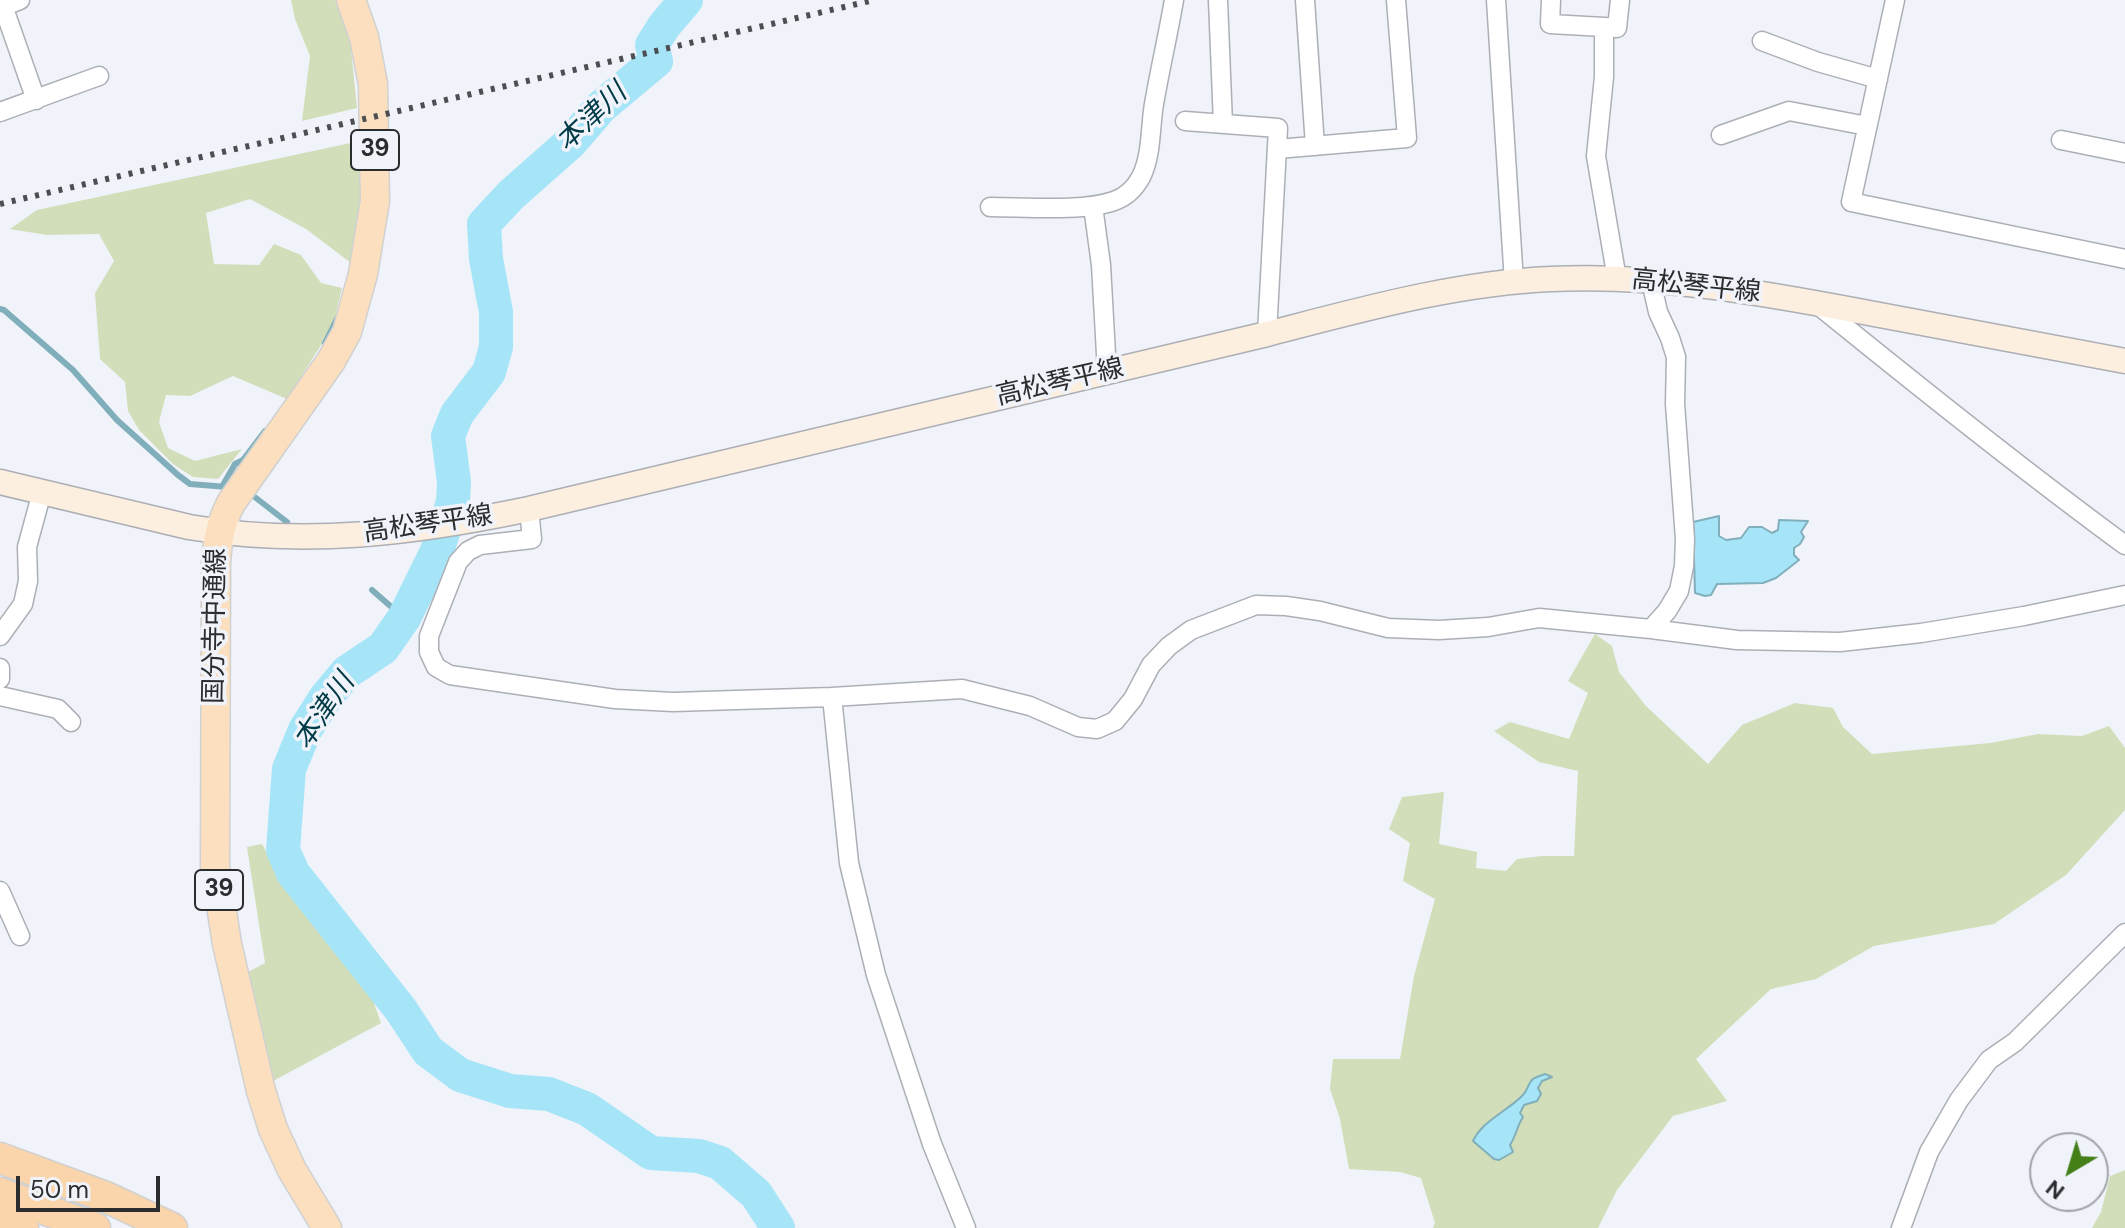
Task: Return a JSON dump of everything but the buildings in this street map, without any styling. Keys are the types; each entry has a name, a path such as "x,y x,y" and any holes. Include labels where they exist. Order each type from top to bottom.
{"highway":[{"path":"0,1158 106,1197 172,1228"},
{"path":"0,1193 95,1228"},
{"path":"0,1220 23,1228"}],"main road":[{"name":"国分寺中通線","path":"327,1228 292,1170 273,1129 261,1091 227,944 215,867 215,652 218,532 231,503 331,361 347,332 363,274 375,201 373,84 364,37 351,0"},
{"name":"高松琴平線","path":"0,482 218,532 295,537 422,530 529,509 1357,311 1448,292 1553,279 1617,279 1749,290 2125,361"}],"street":[{"path":"990,207 1093,206 1129,193 1147,162 1154,104 1174,0"},
{"path":"1218,0 1223,124"},
{"path":"1305,0 1315,146"},
{"path":"1277,149 1407,138 1396,0"},
{"path":"1496,0 1514,282"},
{"path":"1551,0 1550,24 1617,28 1620,0"},
{"path":"1895,0 1851,202 2125,259"},
{"path":"6,4 36,100"},
{"path":"1604,27 1604,77 1596,156 1617,279"},
{"path":"1762,41 1818,62 1878,79"},
{"path":"0,112 99,76"},
{"path":"1721,135 1789,111 1867,126"},
{"path":"1185,121 1278,128 1267,334"},
{"path":"2061,140 2125,153"},
{"path":"1093,206 1101,265 1107,372"},
{"path":"1651,281 1658,312 1676,357 1675,404 1685,539 1679,591 1651,629"},
{"path":"1815,303 2125,545"},
{"path":"0,636 23,604 28,581 27,547 42,492"},
{"path":"529,509 532,539 480,545 468,551 458,562 429,636 429,652 436,667 450,675 615,699 673,702 962,689 1030,706 1078,727 1097,729 1115,721 1133,699 1151,665 1169,646 1191,630 1256,605 1320,611 1388,628 1439,630 1488,627 1539,618 1737,640 1840,642 1921,633 2125,595"},
{"path":"0,668 0,679"},
{"path":"0,696 58,709 71,722"},
{"path":"832,697 849,863 876,975 932,1144 966,1228"},
{"path":"0,891 20,936"},
{"path":"1901,1228 1929,1152 1959,1100 1989,1060 2015,1042 2125,933"}],"green space":[{"path":"291,0 335,0 350,39 357,108 302,121 310,56"},
{"path":"360,141 360,224 355,266 306,229 250,199 206,213 214,264 259,265 274,244 301,255 321,283 342,288 333,326 287,399 233,376 190,396 166,395 159,422 168,448 195,461 242,449 218,479 193,477 173,464 139,430 128,411 125,382 100,359 95,293 114,261 99,234 47,235 10,229 37,210"},
{"path":"1595,634 1612,646 1619,672 1646,706 1708,764 1742,725 1795,703 1833,708 1843,727 1872,754 1990,743 2038,734 2082,736 2109,726 2125,748 2125,810 2066,875 1994,924 1874,946 1816,979 1771,989 1696,1059 1727,1101 1673,1116 1617,1190 1598,1228 1433,1228 1435,1223 1421,1178 1400,1172 1349,1169 1340,1119 1330,1089 1333,1059 1400,1059 1414,976 1435,899 1403,881 1410,843 1389,829 1402,797 1444,792 1439,844 1477,852 1476,868 1506,871 1517,859 1574,856 1578,771 1539,762 1494,731 1510,722 1569,739 1588,693 1568,681"},
{"path":"262,844 285,886 366,981 381,1023 273,1081 248,972 265,963 247,847"},
{"path":"2125,1170 2125,1228 2092,1228 2101,1212 2109,1212 2110,1176"}],"water":[{"path":"1719,516 1719,536 1726,540 1741,538 1749,527 1762,527 1772,533 1778,530 1779,520 1808,521 1801,532 1804,537 1794,548 1794,555 1799,560 1776,578 1763,583 1717,584 1711,595 1695,593 1693,522"},
{"path":"1545,1074 1552,1077 1542,1081 1537,1101 1524,1105 1520,1113 1523,1117 1510,1145 1513,1152 1499,1160 1494,1159 1473,1141 1477,1134 1523,1095 1533,1079"}],"waterway":[{"name":"本津川","path":"686,0 652,45 656,61 601,107 571,142 511,195 484,224 486,259 496,312 496,347 489,372 457,414 448,436 454,482 453,502 437,551 404,618 383,648 347,672 305,730 289,769 283,850 293,873 401,1010 428,1051 460,1075 510,1091 549,1094 587,1109 651,1153 699,1156 720,1163 756,1194 778,1228"},
{"path":"0,309 73,370 117,420 178,475 190,484 227,487"},
{"path":"325,343 338,317"},
{"path":"223,485 235,464 243,460 265,431"},
{"path":"256,498 287,522"},
{"path":"372,590 404,618"}],"railway":[{"path":"0,204 874,0"}]}
